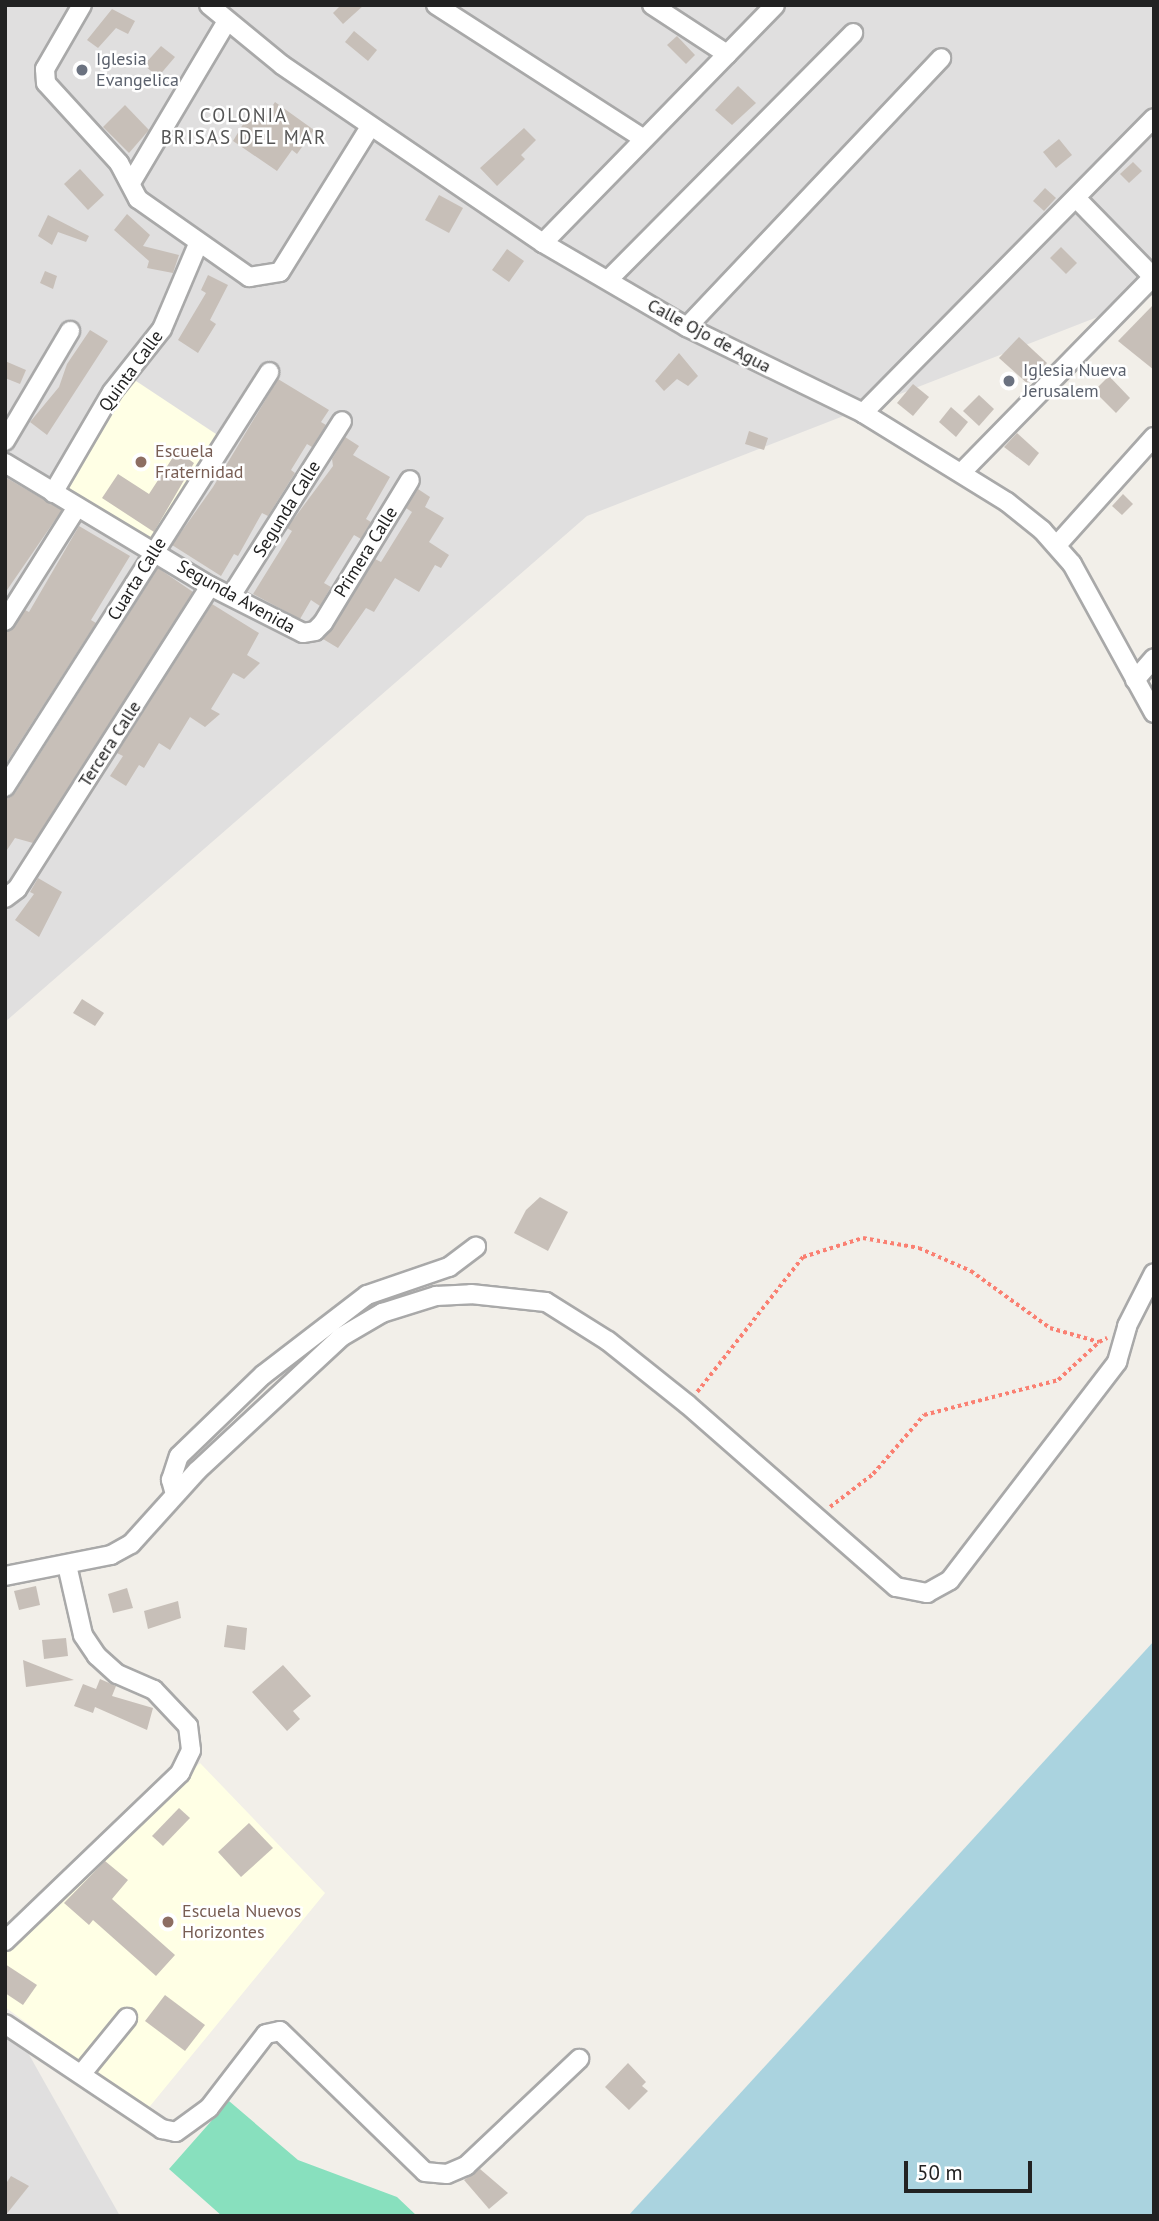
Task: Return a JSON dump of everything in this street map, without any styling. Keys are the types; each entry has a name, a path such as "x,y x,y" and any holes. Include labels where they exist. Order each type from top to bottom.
{"street":[{"path":"82,5 49,60 46,83 132,181 138,199 198,244 249,277 280,272 370,127"},
{"name":"Calle Ojo de Agua","path":"209,5 226,23 370,127 543,243 687,327 863,414 962,472 1007,502 1057,545 1086,586 1154,713"},
{"path":"436,5 644,139"},
{"path":"652,5 727,54"},
{"path":"543,243 775,5"},
{"path":"132,181 226,23"},
{"path":"608,281 853,33"},
{"path":"687,327 941,58"},
{"path":"863,414 1154,118"},
{"path":"962,472 1153,277 1076,198"},
{"name":"Quinta Calle","path":"54,493 112,392 162,329 198,244"},
{"path":"8,431 70,331"},
{"name":"Cuarta Calle","path":"5,787 269,372"},
{"name":"Segunda Calle","path":"231,596 342,421"},
{"path":"1057,545 1154,437"},
{"name":"Segunda Avenida","path":"5,463 289,630 315,631 323,623"},
{"name":"Primera Calle","path":"323,623 410,480"},
{"path":"5,621 77,507"},
{"name":"Tercera Calle","path":"5,898 17,889 211,586"},
{"path":"1135,680 1154,658"},
{"path":"175,1494 171,1479 178,1456 263,1375 367,1295 449,1267 475,1247"},
{"path":"5,1576 111,1555 131,1544 175,1494 341,1337 382,1313 436,1296 471,1294 546,1302 608,1341 687,1404 896,1587 927,1593 950,1580 1117,1362 1127,1326 1154,1273"},
{"path":"5,1941 180,1773 191,1751 188,1726 154,1690 117,1674 97,1656 83,1634 67,1565"},
{"path":"83,2073 127,2018"},
{"path":"5,2024 83,2073 162,2129 176,2132 209,2108 266,2034 280,2031 425,2172 447,2174 466,2166 579,2059"}],"path":[{"path":"687,1404 803,1257 863,1238 919,1248 971,1270 1050,1328 1099,1342"},
{"path":"803,1506 832,1507 873,1474 924,1415 1058,1380 1099,1342 1127,1326"}],"shaded area":[{"path":"5,5 1154,5 1154,295 587,516 5,1022"},
{"name":"Escuela Fraternidad","path":"133,379 219,436 152,542 63,488"},
{"name":"Escuela Nuevos Horizontes","path":"200,1763 325,1893 146,2111 5,2007 5,1952"},
{"path":"5,2012 120,2216 5,2216"}],"green space":[{"path":"229,2101 298,2160 397,2197 417,2216 222,2216 169,2169"}],"water":[{"path":"1154,1641 1154,2216 628,2216"}],"building":[{"path":"341,5 364,5 343,24 333,13"},
{"path":"112,9 135,21 128,34 116,28 98,48 87,40"},
{"path":"354,31 377,50 368,61 345,42"},
{"path":"677,36 695,55 686,64 667,45"},
{"path":"161,46 175,57 158,77 144,65"},
{"path":"738,86 756,103 732,125 715,110"},
{"path":"275,102 314,130 297,154 292,150 277,171 233,141 251,111 264,119"},
{"path":"125,105 149,130 129,153 103,127"},
{"path":"524,128 536,140 521,155 525,159 497,186 480,168"},
{"path":"1059,139 1072,155 1056,168 1043,152"},
{"path":"1133,162 1142,171 1129,183 1120,174"},
{"path":"80,169 104,195 88,210 64,184"},
{"path":"1045,188 1056,198 1044,211 1033,201"},
{"path":"439,195 463,208 449,233 425,220"},
{"path":"127,214 150,235 143,246 179,255 173,273 147,268 149,261 114,230"},
{"path":"48,215 89,236 86,242 58,232 52,245 38,236"},
{"path":"1061,247 1077,263 1066,274 1050,258"},
{"path":"507,249 524,261 509,282 492,270"},
{"path":"45,271 57,276 53,289 40,283"},
{"path":"208,275 228,285 210,320 216,324 198,353 178,340 206,293 201,290"},
{"path":"1154,304 1154,370 1118,341"},
{"path":"90,330 108,341 47,435 30,422 59,387 67,364"},
{"path":"1019,337 1047,363 1028,384 999,358"},
{"path":"679,353 698,376 688,386 677,379 664,391 655,381"},
{"path":"5,361 26,370 20,384 5,378"},
{"path":"1109,376 1130,398 1116,413 1094,391"},
{"path":"278,379 329,410 321,422 326,425 312,447 307,444 291,470 295,473 268,516 262,513 238,556 234,554 221,576 172,545 213,487"},
{"path":"913,384 929,397 913,416 897,403"},
{"path":"979,395 994,409 979,426 963,411"},
{"path":"951,407 968,422 956,437 939,422"},
{"path":"749,431 768,438 764,450 745,444"},
{"path":"1017,433 1039,453 1029,466 1004,447"},
{"path":"345,437 359,446 353,455 390,477 366,519 371,522 361,539 354,535 324,583 331,587 320,606 311,600 300,619 253,594 292,531 287,528 333,466 332,459"},
{"path":"177,451 194,463 154,532 102,498 118,474 149,494"},
{"path":"5,477 62,510 5,593"},
{"path":"418,489 430,497 425,507 444,518 429,542 449,555 441,568 435,565 419,592 395,578 374,612 366,608 338,648 323,639 375,559 381,562 412,512 406,508"},
{"path":"1123,494 1133,504 1122,515 1112,506"},
{"path":"79,526 130,556 91,620 96,623 5,765 5,632 25,610 29,612"},
{"path":"158,568 193,592 33,843 15,838 5,853 5,798 15,793"},
{"path":"212,604 259,633 247,655 260,663 244,679 233,673 211,709 220,714 205,727 190,717 170,750 159,743 144,768 139,765 126,786 110,776 123,756 117,753"},
{"path":"38,878 62,892 39,937 15,920 34,894 30,892"},
{"path":"82,999 104,1013 95,1026 73,1013"},
{"path":"540,1197 568,1212 548,1251 514,1233 526,1210"},
{"path":"36,1586 40,1605 19,1610 14,1591"},
{"path":"127,1588 133,1608 113,1613 108,1594"},
{"path":"178,1601 181,1618 148,1629 144,1611"},
{"path":"227,1625 247,1628 245,1650 224,1647"},
{"path":"66,1638 68,1656 44,1659 42,1640"},
{"path":"23,1660 74,1680 26,1687"},
{"path":"283,1665 311,1696 293,1711 300,1719 287,1731 252,1692"},
{"path":"100,1679 116,1686 112,1696 153,1708 147,1730 95,1707 93,1713 74,1706 83,1684 96,1689"},
{"path":"179,1808 190,1818 163,1846 152,1836"},
{"path":"249,1823 273,1848 241,1877 218,1852"},
{"path":"105,1861 128,1880 112,1899 175,1955 156,1976 93,1920 89,1925 64,1903"},
{"path":"5,1964 37,1985 23,2005 5,1993"},
{"path":"165,1995 205,2025 185,2051 145,2021"},
{"path":"628,2063 646,2082 642,2086 648,2091 629,2110 605,2087"},
{"path":"480,2169 508,2193 489,2209 464,2180"},
{"path":"11,2176 29,2186 5,2216 5,2185"}],"place":[{"name":"Iglesia Evangelica","path":"82,70"},
{"name":"Iglesia Nueva Jerusalem","path":"1009,381"},
{"name":"Escuela Fraternidad","path":"141,462"},
{"name":"Escuela Nuevos Horizontes","path":"168,1922"}],"district":[{"name":"COLONIA BRISAS DEL MAR","path":"244,127"}]}
